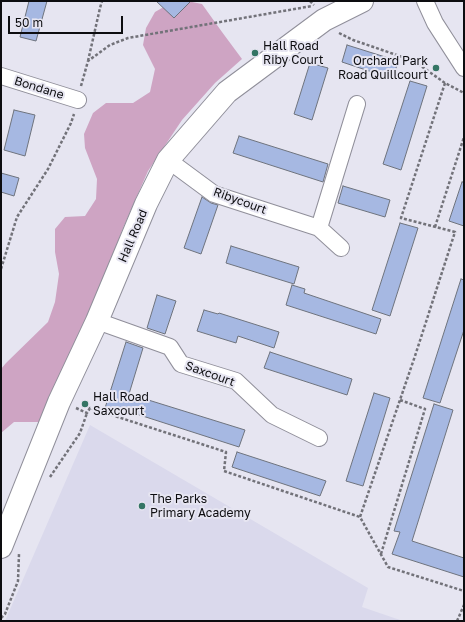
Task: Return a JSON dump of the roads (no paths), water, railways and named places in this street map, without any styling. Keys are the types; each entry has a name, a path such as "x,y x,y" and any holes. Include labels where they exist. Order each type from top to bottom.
{"street":[{"name":"Hall Road","path":"10,548 59,402 97,321 146,204 168,160 227,92 319,12 362,1"},
{"path":"425,1 435,23 464,68"},
{"name":"Bondane","path":"1,76 78,100"},
{"path":"319,228 357,104"},
{"name":"Ribycourt","path":"168,160 214,194 319,228 341,248"},
{"name":"Saxcourt","path":"97,321 170,347 181,364 236,381 272,415 320,438"}],"place":[{"name":"Hall Road Riby Court","path":"255,53"},
{"name":"Orchard Park Road Quillcourt","path":"436,68"},
{"name":"Hall Road Saxcourt","path":"85,404"},
{"name":"The Parks Primary Academy","path":"142,506"}]}
